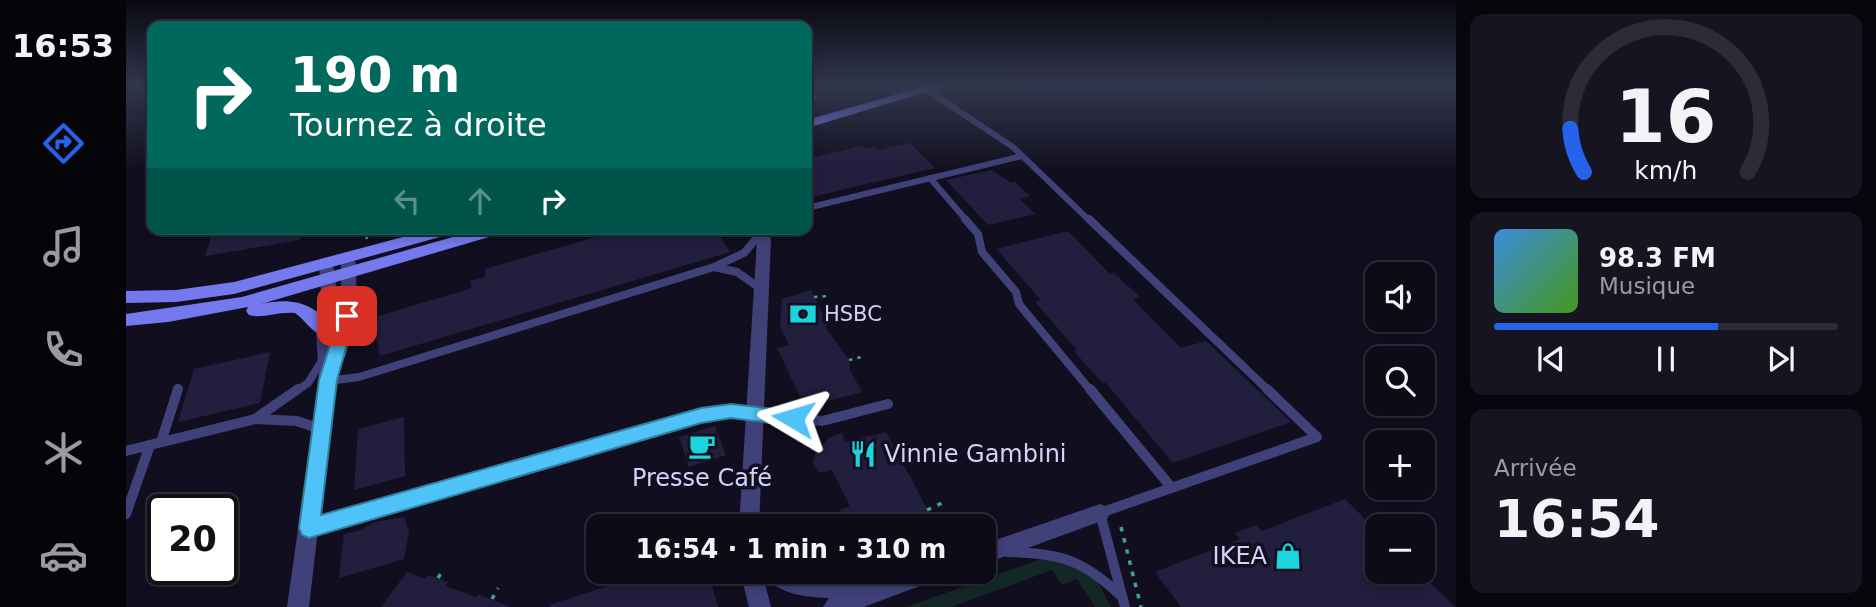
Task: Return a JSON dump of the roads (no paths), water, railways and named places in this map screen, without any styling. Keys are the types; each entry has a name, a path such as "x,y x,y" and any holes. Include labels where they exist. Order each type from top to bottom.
{"street":[{"path":"812,122 839,114"},
{"path":"812,131 863,114"},
{"path":"349,266 435,235"},
{"path":"128,320 218,308 327,272 476,235"},
{"path":"750,514 762,290 762,235"},
{"path":"328,380 347,316 349,266"},
{"path":"126,297 176,296 327,272"},
{"path":"298,607 328,380 324,330 327,272"},
{"path":"128,320 208,316 294,305 314,316 324,330"},
{"path":"996,550 1100,513"},
{"path":"754,584 760,607"},
{"path":"797,584 880,589"},
{"path":"834,607 895,584"}],"lane":[{"path":"969,114 1013,147 1317,437 1100,513 1124,602"},
{"path":"812,207 1022,156"},
{"path":"930,178 978,234 982,252 1016,292 1019,304 1171,487"},
{"path":"328,380 366,375 715,267 744,253 758,235"},
{"path":"715,267 737,272 762,290"},
{"path":"255,419 308,383 327,354"},
{"path":"161,442 178,388"},
{"path":"309,528 701,416 731,411 822,421 888,404"},
{"path":"126,451 255,419 297,421 322,429"},
{"path":"126,514 150,445"},
{"path":"996,553 1055,553 1072,558 1101,576 1124,602"}],"place":[{"name":"HSBC","path":"803,314"},
{"name":"Presse Café","path":"702,446"},
{"name":"Vinnie Gambini","path":"863,454"},
{"name":"IKEA","path":"1288,556"}]}
